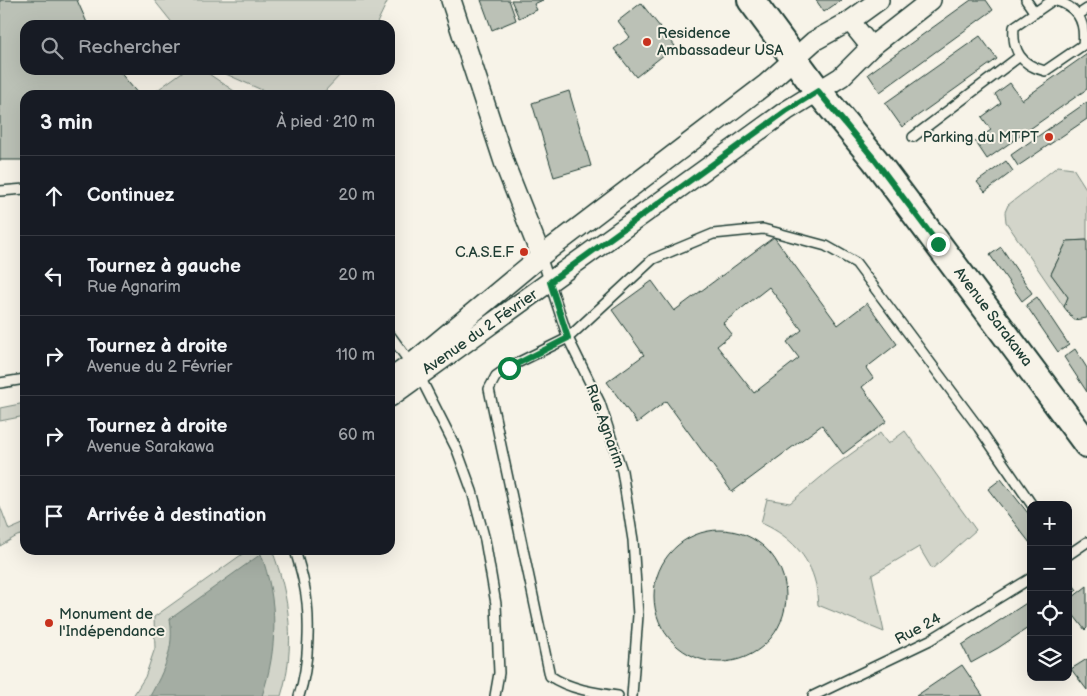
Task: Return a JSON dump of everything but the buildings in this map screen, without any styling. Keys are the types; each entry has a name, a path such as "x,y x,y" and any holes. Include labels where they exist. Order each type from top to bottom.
{"street":[{"name":"Rue Agnarim","path":"452,0 505,165 541,256"},
{"name":"Avenue Sarakawa","path":"751,0 793,59 875,160 927,228 1087,444"},
{"name":"Avenue du 2 Février","path":"395,392 415,370 541,256 766,84 814,41 850,21 879,0"},
{"name":"Avenue du 2 Février","path":"395,377 415,370 550,282 786,111 841,77 871,47 931,0"},
{"path":"850,21 871,47"}],"lane":[{"path":"1026,0 1035,13"},
{"path":"1053,0 1063,2 1078,15 1083,24 1083,45 1045,71 1035,69 1026,64 1020,56 1015,47 1014,27 1053,0"},
{"path":"1078,15 1087,9"},
{"path":"913,137 1020,56"},
{"path":"0,191 20,189"},
{"path":"618,696 560,684 550,676 489,389 496,376 568,338 653,259 713,234 763,229 826,246 856,263 979,428 1029,501"},
{"name":"Rue Agnarim","path":"541,256 568,338 600,402 622,471 632,540 638,615 632,696"},
{"path":"395,342 415,370 457,450 472,491 485,540 496,604 499,673 495,696"},
{"path":"0,383 20,380"},
{"path":"1072,551 1087,542"},
{"path":"296,555 304,585 308,636 302,687 299,696"},
{"name":"Rue 24","path":"813,696 930,640 1027,580"}],"shaded area":[{"path":"154,0 388,0 378,20 170,20"},
{"path":"178,75 210,75 233,90 158,90"},
{"path":"228,75 340,75 326,90 262,90"},
{"path":"1058,166 1073,168 1087,190 1087,240 1067,241 1051,274 1068,297 1064,307 1006,222 1005,212 1008,205"},
{"path":"20,404 20,417 0,421 0,408"},
{"path":"905,431 976,530 932,569 919,547 872,575 884,632 818,605 815,581 806,560 794,544 778,532 761,523 767,499 790,503 833,467 880,433 888,444"},
{"path":"0,506 9,530 20,525 20,535 0,546"},
{"path":"241,555 274,555 283,585 289,622 286,678 281,696 133,696 145,677 155,648 154,617"},
{"path":"261,555 271,589 274,625 271,660 262,696 150,696 160,677 170,650 170,619"}],"place":[{"name":"Residence Ambassadeur USA","path":"647,42"},
{"name":"Parking du MTPT","path":"1049,137"},
{"name":"C.A.S.E.F","path":"524,252"},
{"name":"Monument de l'Indépendance","path":"49,623"}],"route":[{"path":"509,368 568,338 550,282 786,111 818,91 875,160 938,244"}]}
